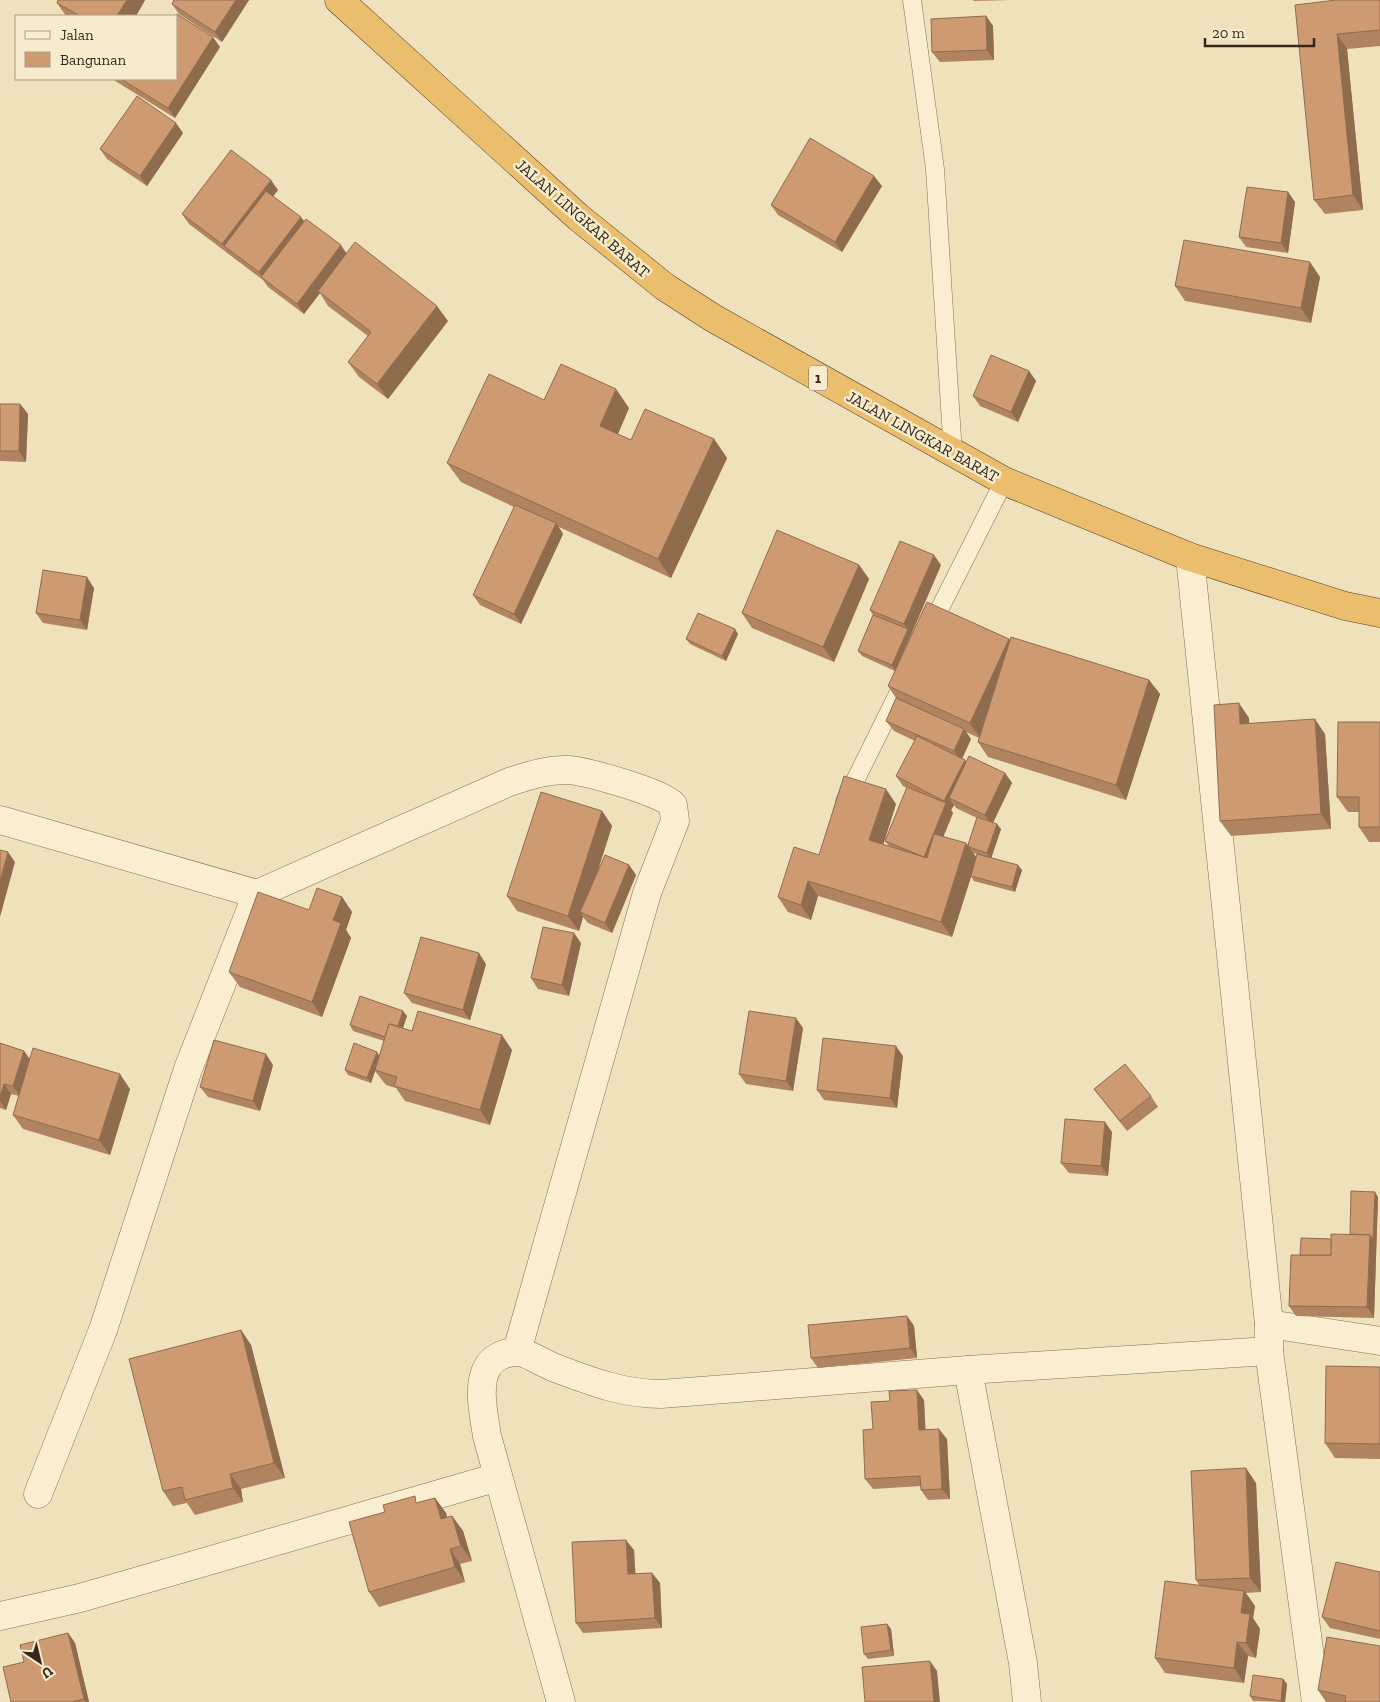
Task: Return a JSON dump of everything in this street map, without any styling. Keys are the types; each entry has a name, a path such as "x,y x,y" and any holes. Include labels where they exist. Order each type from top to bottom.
{"highway":[{"name":"JALAN LINGKAR BARAT","path":"339,0 578,216 665,287 712,318 1004,481 1190,557 1345,606 1380,613"}],"street":[{"path":"1190,557 1269,1337 1316,1702"},
{"path":"0,820 257,894 509,782 538,774 568,770 590,774 662,796 673,805 675,821 647,893 518,1351"},
{"path":"38,1494 103,1330 188,1069 257,894"},
{"path":"561,1702 487,1436 483,1403 483,1376 493,1360 518,1351 614,1389 647,1394 968,1370 1269,1337 1380,1341"},
{"path":"968,1370 1023,1663 1027,1702"},
{"path":"0,1616 80,1598 498,1477"}],"lane":[{"path":"912,0 936,169 953,454"},
{"path":"924,641 1004,481"},
{"path":"836,819 915,659"}],"building":[{"path":"58,0 127,0 118,15 78,15 57,3"},
{"path":"174,0 236,0 215,32 172,4"},
{"path":"1336,0 1380,0 1380,30 1337,34 1353,195 1314,200 1295,5"},
{"path":"176,15 213,37 168,108 123,80 178,80"},
{"path":"986,16 987,50 932,52 931,19"},
{"path":"137,96 176,123 140,176 100,149"},
{"path":"810,138 874,176 835,242 771,205"},
{"path":"231,150 271,180 222,244 182,214"},
{"path":"1247,187 1288,192 1281,243 1239,237"},
{"path":"266,191 301,217 259,272 224,246"},
{"path":"306,219 341,245 297,304 261,277"},
{"path":"1184,240 1310,262 1301,308 1175,286"},
{"path":"355,242 437,306 377,384 348,362 371,332 318,291"},
{"path":"991,355 1029,371 1011,412 973,396"},
{"path":"561,364 616,389 600,426 631,440 645,409 714,439 658,559 447,463 489,374 544,400"},
{"path":"0,404 20,404 19,451 0,451"},
{"path":"515,505 556,523 514,614 473,595"},
{"path":"777,530 859,565 823,647 742,613"},
{"path":"900,541 934,555 904,624 870,610"},
{"path":"43,570 87,577 80,620 36,613"},
{"path":"927,602 1009,639 970,723 888,686"},
{"path":"698,613 735,629 722,656 686,639"},
{"path":"873,615 908,629 892,665 858,651"},
{"path":"1011,637 1149,680 1116,785 978,742"},
{"path":"896,698 964,729 954,751 886,721"},
{"path":"1239,703 1240,724 1315,719 1321,814 1220,821 1214,705"},
{"path":"1338,722 1380,722 1380,827 1359,827 1359,797 1337,797"},
{"path":"917,736 965,760 944,801 896,776"},
{"path":"969,756 1005,773 985,815 949,798"},
{"path":"844,776 886,789 869,840 927,858 934,834 966,843 941,922 808,881 801,905 778,897 794,847 819,855"},
{"path":"907,787 946,803 924,857 885,841"},
{"path":"541,792 602,811 568,916 507,896"},
{"path":"977,817 997,824 987,853 968,845"},
{"path":"0,850 8,852 0,881"},
{"path":"977,854 1018,865 1012,887 971,876"},
{"path":"605,855 629,865 605,923 580,912"},
{"path":"317,888 342,897 333,920 341,923 312,1002 229,972 258,892 309,910"},
{"path":"543,927 574,933 562,985 531,978"},
{"path":"421,937 479,953 463,1010 404,993"},
{"path":"360,996 403,1011 398,1026 389,1024 385,1037 350,1025"},
{"path":"418,1011 502,1035 480,1110 394,1086 397,1077 375,1070 389,1024 412,1031"},
{"path":"749,1011 796,1018 786,1081 739,1074"},
{"path":"823,1038 896,1046 890,1098 817,1090"},
{"path":"214,1040 266,1054 253,1101 200,1087"},
{"path":"0,1043 24,1051 13,1086 4,1084 0,1097"},
{"path":"354,1043 377,1052 367,1078 345,1070"},
{"path":"33,1048 120,1074 99,1140 13,1115"},
{"path":"1125,1064 1151,1096 1120,1121 1094,1089"},
{"path":"1065,1119 1105,1122 1101,1166 1061,1163"},
{"path":"1351,1191 1375,1192 1373,1240 1370,1235 1350,1234"},
{"path":"1331,1234 1370,1235 1367,1307 1289,1306 1291,1255 1331,1255"},
{"path":"1301,1238 1331,1239 1331,1255 1300,1255"},
{"path":"907,1316 910,1348 811,1358 808,1325"},
{"path":"241,1330 274,1463 230,1474 233,1488 185,1500 182,1487 163,1491 129,1359"},
{"path":"1326,1366 1380,1367 1380,1444 1325,1443"},
{"path":"917,1390 919,1430 939,1429 942,1489 921,1490 920,1476 865,1479 863,1430 873,1429 871,1402 890,1401 889,1391"},
{"path":"1246,1468 1250,1578 1196,1580 1191,1471"},
{"path":"415,1496 416,1503 435,1498 441,1519 452,1516 461,1546 450,1549 455,1567 369,1592 349,1522 385,1512 383,1505"},
{"path":"626,1540 628,1574 652,1573 655,1618 576,1623 572,1542"},
{"path":"1336,1562 1380,1572 1380,1631 1322,1617"},
{"path":"1165,1581 1244,1591 1241,1613 1250,1614 1246,1643 1237,1642 1234,1668 1155,1658"},
{"path":"887,1624 891,1650 864,1654 861,1627"},
{"path":"68,1633 84,1699 72,1702 11,1702 3,1667 24,1662 20,1645"},
{"path":"1327,1637 1380,1646 1380,1702 1345,1702 1346,1696 1318,1690"},
{"path":"930,1661 934,1702 865,1702 862,1667"},
{"path":"1253,1675 1283,1679 1281,1701 1250,1696"}]}
